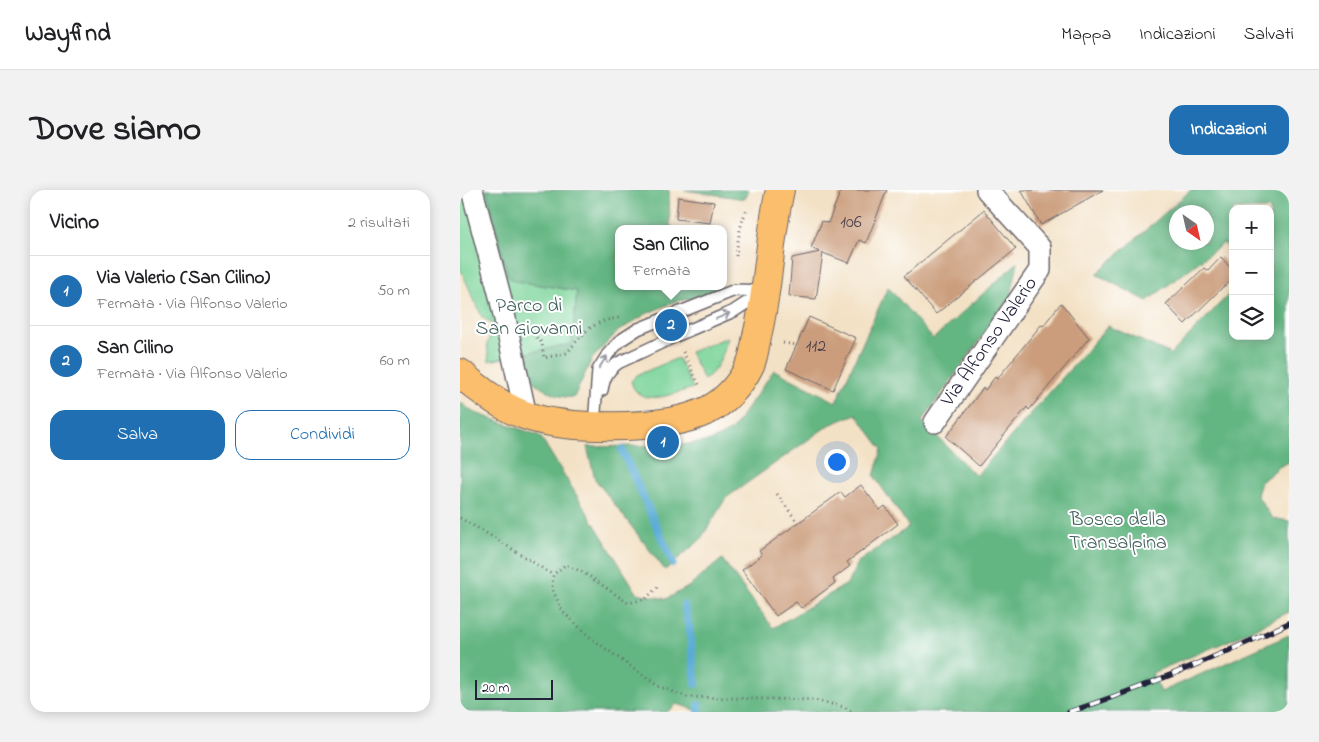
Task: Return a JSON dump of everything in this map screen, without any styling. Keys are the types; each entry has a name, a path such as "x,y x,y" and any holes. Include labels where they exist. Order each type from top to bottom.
{"main road":[{"path":"460,373 497,401 526,416 550,422 594,426 622,426 665,422 700,414 722,400 739,385 751,364 766,291 770,242 780,190"}],"street":[{"path":"472,190 500,296 526,416"},
{"name":"Via Alfonso Valerio","path":"935,422 1040,270 1040,248 987,190"}],"lane":[{"path":"594,426 598,370 608,354 621,340 638,329 735,290 766,291"},
{"path":"594,426 605,376 611,368 678,335 734,311 766,291"}],"path":[{"path":"736,256 737,241 744,214 749,206"},
{"path":"543,350 544,358 567,353 578,338 594,324 613,318 623,318"},
{"path":"682,350 700,388"},
{"path":"777,494 798,523"},
{"path":"460,518 553,575"},
{"path":"657,586 646,599 628,603 583,572 565,565 553,575 552,589 562,612 592,639 658,686 687,697 814,700 844,707 853,712"}],"green space":[{"name":"Parco di San Giovanni","path":"460,190 487,190 508,277 516,281 577,291 572,344 489,361 487,344 494,325 482,317 460,268"},
{"path":"487,190 669,190 670,225 615,225 615,290 718,290 718,293 673,302 646,314 617,332 592,359 574,397 568,397 550,392 530,379 527,353 572,344 577,291 516,281 508,277"},
{"path":"684,190 749,190 745,199"},
{"name":"Bosco della Transalpina","path":"1191,190 1289,190 1289,462 1279,467 1261,482 1257,495 1272,518 1289,521 1289,612 1235,638 1152,673 1161,692 1289,635 1289,712 701,712 677,704 667,712 460,712 460,402 473,412 540,436 637,593 666,599 690,586 722,559 773,628 847,584 858,562 909,527 874,476 882,449 856,414 829,425 726,498 700,540 665,570 595,479 587,447 680,445 711,441 732,430 774,370 836,402 888,287 933,339 1018,262 1011,296 922,421 976,476 1108,326 1171,354 1229,294 1229,340 1274,340 1274,205 1229,205 1229,250 1224,243 1147,301 1096,274 1169,209 1169,250 1214,250 1214,205 1174,205"},
{"path":"728,337 717,366 704,380 690,352"},
{"path":"678,358 693,388 657,397 641,395 635,390 631,381 637,375"}],"building":[{"path":"841,190 887,190 866,243 859,240 849,263 823,253 816,299 789,296 792,258 820,252 811,248 822,221 828,223"},
{"path":"1021,190 1103,190 1041,225"},
{"path":"678,197 714,202 710,223 676,219"},
{"path":"984,210 1016,249 936,314 904,276"},
{"path":"1221,257 1229,266 1229,283 1185,324 1166,304 1204,268 1208,271"},
{"path":"1061,303 1089,338 1029,410 1027,407 979,466 946,437 983,388 985,390 995,377 997,379"},
{"path":"809,317 856,338 833,390 786,369"},
{"path":"861,485 880,510 885,506 898,524 847,562 850,566 833,579 835,583 801,608 796,602 776,616 742,570 762,555 759,551 841,492 845,497"}],"waterway":[{"path":"622,450 673,563"},
{"path":"684,605 689,626 696,684"},
{"path":"699,705 699,712"}],"railway":[{"path":"1069,712 1180,671 1289,623"}],"place":[{"name":"San Cilino","path":"671,325"},
{"name":"Via Valerio (San Cilino)","path":"663,442"}]}
